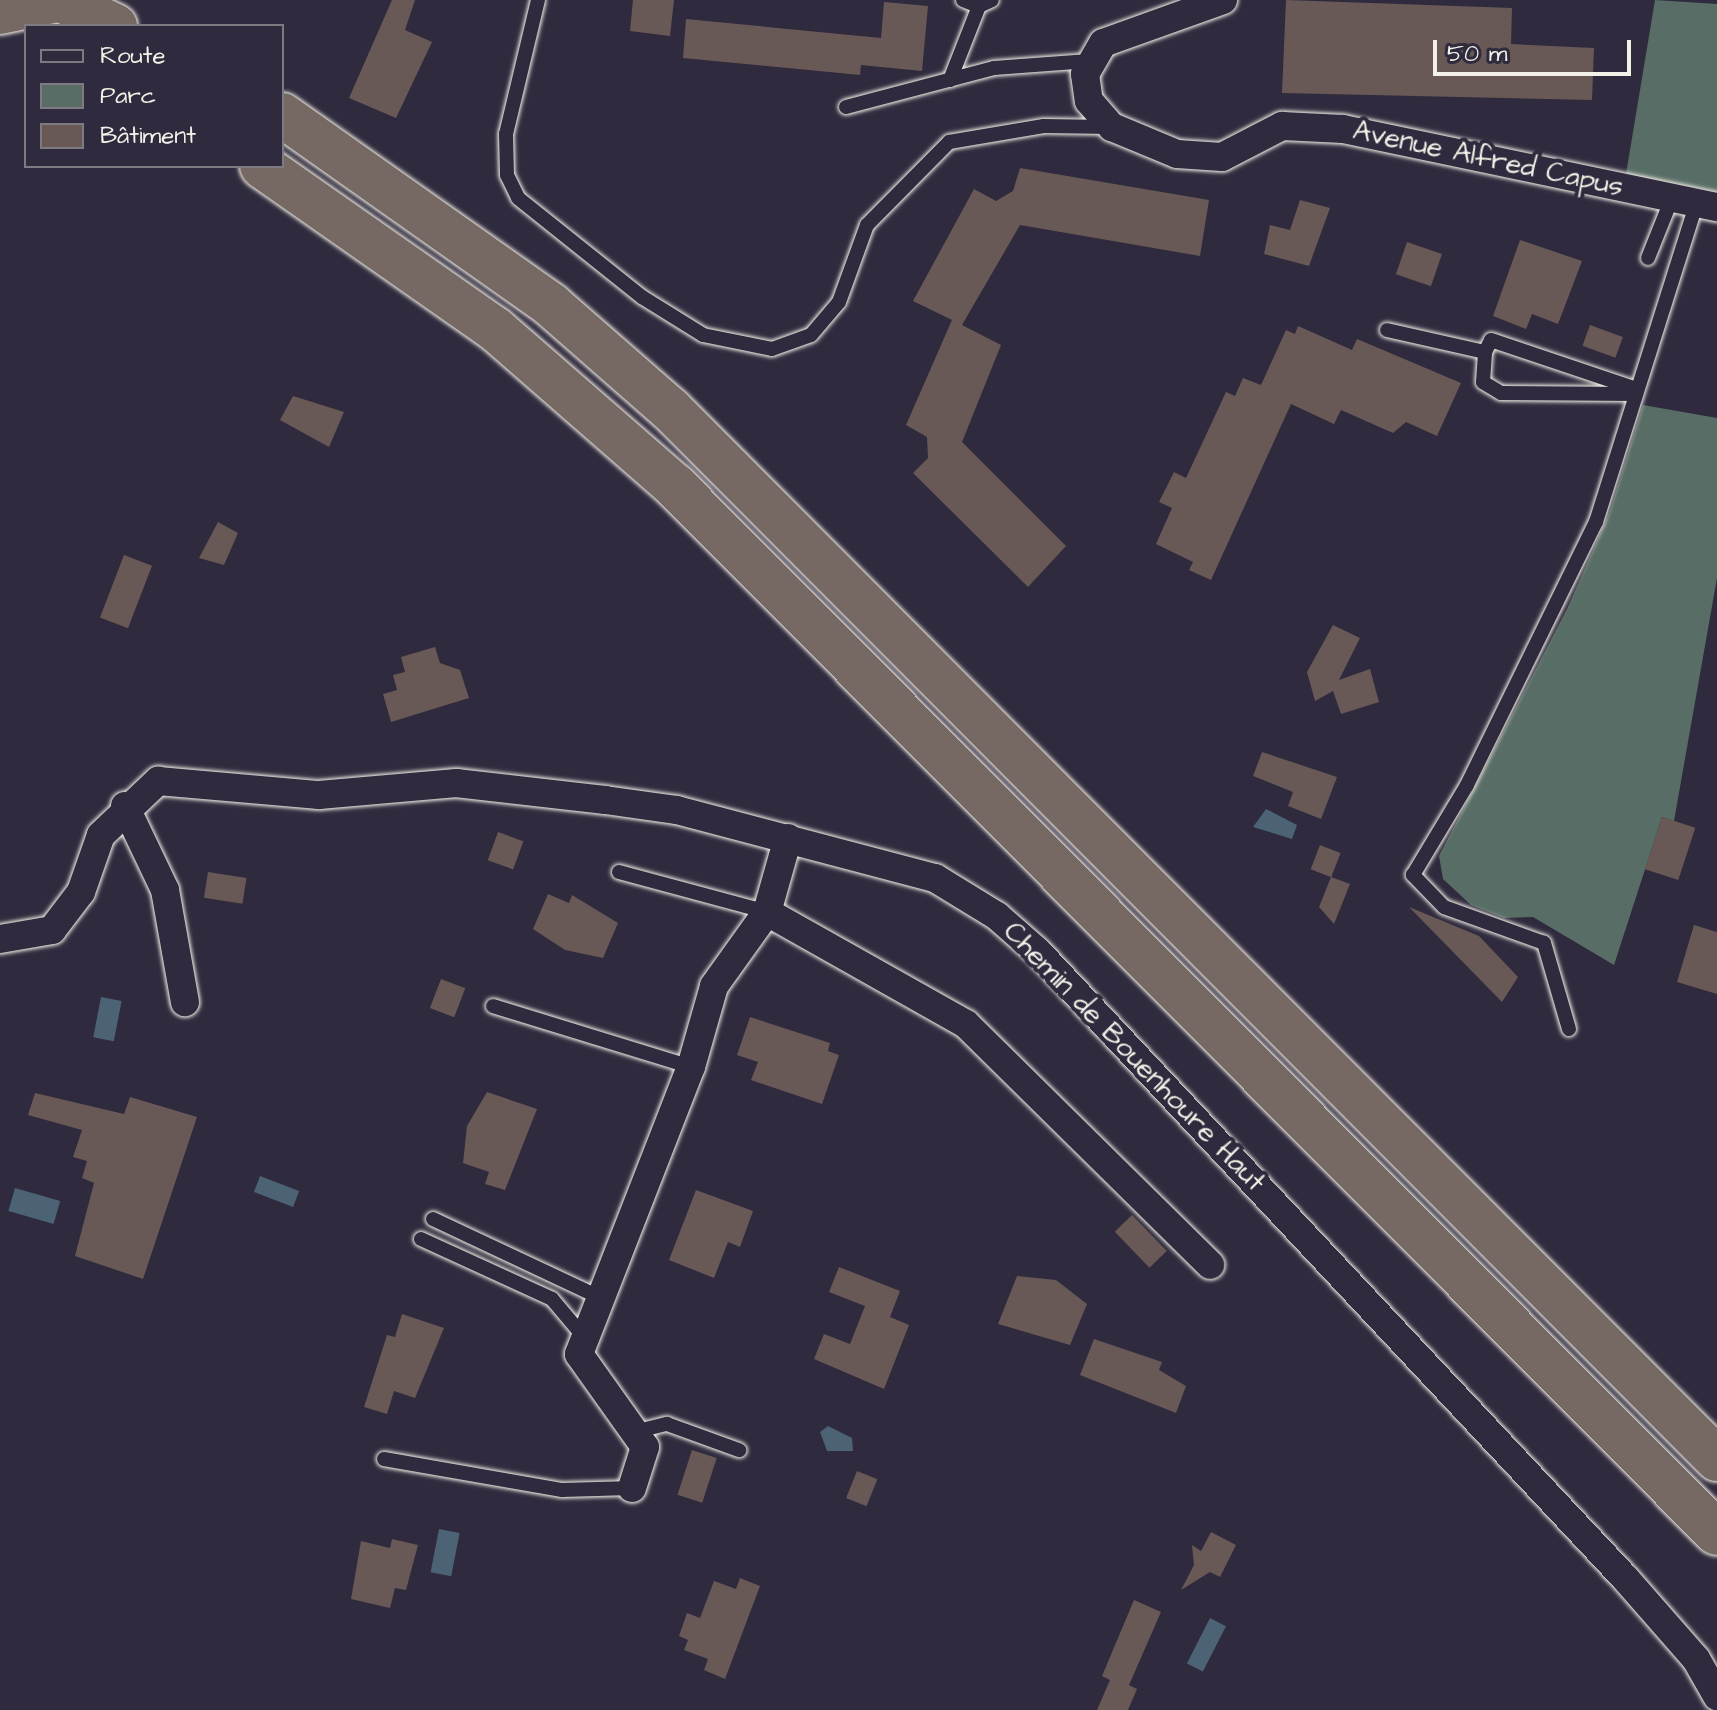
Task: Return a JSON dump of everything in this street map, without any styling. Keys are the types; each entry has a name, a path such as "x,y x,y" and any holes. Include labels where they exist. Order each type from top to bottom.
{"highway":[{"path":"0,12 60,0 111,24"},
{"path":"0,26 24,36"},
{"path":"284,116 539,296 670,409 1717,1459"},
{"path":"265,168 495,329 675,486 1717,1533"}],"street":[{"path":"1112,127 1089,101 1089,61 1103,43 1223,0"},
{"name":"Avenue Alfred Capus","path":"1112,127 1177,154 1222,157 1282,126 1343,129 1695,203"},
{"name":"Chemin de Bouenhoure Haut","path":"0,939 52,930 81,892 101,835 125,806 158,781 319,795 456,783 677,810 935,878 997,916 1037,951 1615,1567 1696,1659 1717,1696"},
{"path":"125,806 165,890 185,1002"},
{"path":"632,1488 645,1447 579,1354 691,1067 714,986 767,912 788,838"},
{"path":"767,912 966,1024 1210,1265"}],"lane":[{"path":"538,0 506,134 507,175 518,198 642,297 703,335 772,349 811,335 839,302 867,225 949,142 1044,126 1112,127"},
{"path":"950,80 985,3 963,0"},
{"path":"846,107 950,80 1089,61"},
{"path":"1648,258 1695,203"},
{"path":"1569,1029 1544,943 1444,907 1413,875 1557,610 1596,522 1695,203"},
{"path":"1387,330 1485,352"},
{"path":"1491,340 1636,391 1501,393 1483,382 1485,352 1491,340"},
{"path":"619,872 692,886 767,912"},
{"path":"493,1006 691,1067"},
{"path":"433,1219 601,1298"},
{"path":"421,1239 552,1299 585,1339"},
{"path":"634,1432 667,1424 739,1450"},
{"path":"384,1459 562,1490 632,1488"}],"green space":[{"path":"1655,0 1717,4 1717,192 1626,174"},
{"path":"1643,405 1717,418 1717,578 1674,821 1662,817 1614,965 1533,917 1504,918 1471,905 1443,879 1439,856 1567,609 1609,514"}],"water":[{"path":"1266,809 1297,825 1292,839 1253,827"},
{"path":"101,997 122,1001 114,1041 93,1037"},
{"path":"260,1176 299,1191 293,1207 254,1192"},
{"path":"15,1188 60,1201 54,1224 8,1211"},
{"path":"828,1426 852,1438 853,1451 827,1451 820,1432"},
{"path":"439,1529 460,1533 451,1576 431,1572"},
{"path":"1210,1618 1226,1626 1203,1672 1187,1663"}],"building":[{"path":"392,0 415,0 405,30 432,42 396,118 349,98"},
{"path":"633,0 674,0 670,36 630,31"},
{"path":"1286,0 1512,8 1511,44 1594,48 1592,100 1282,93"},
{"path":"884,2 928,6 922,71 861,65 860,75 683,58 686,19 881,38"},
{"path":"1020,168 1209,200 1200,256 1020,225 962,325 1001,345 962,442 1066,546 1028,587 913,473 928,458 927,437 906,425 952,320 913,301 974,189 996,201 1013,191"},
{"path":"1300,200 1330,208 1309,266 1264,254 1270,225 1290,230"},
{"path":"1520,240 1582,261 1558,324 1532,314 1526,329 1493,316"},
{"path":"1407,242 1442,254 1431,286 1396,274"},
{"path":"1590,325 1623,337 1615,358 1582,346"},
{"path":"1298,326 1352,350 1357,339 1461,383 1437,436 1406,422 1393,433 1341,410 1334,424 1291,404 1211,580 1189,570 1193,562 1156,544 1172,508 1159,502 1174,472 1186,478 1226,392 1235,396 1243,378 1261,385 1286,330 1295,334"},
{"path":"293,396 344,412 329,447 280,420"},
{"path":"218,522 238,533 224,565 199,558"},
{"path":"124,555 152,566 128,628 100,618"},
{"path":"1333,625 1360,638 1339,680 1370,669 1379,702 1341,714 1333,691 1315,701 1307,672"},
{"path":"435,647 440,663 460,670 469,698 391,722 383,694 397,690 393,675 405,672 401,657"},
{"path":"1262,752 1337,777 1321,819 1288,806 1293,792 1253,776"},
{"path":"1662,817 1695,828 1678,880 1645,869"},
{"path":"498,832 523,841 513,869 488,860"},
{"path":"1320,845 1341,853 1331,877 1311,869"},
{"path":"208,872 247,878 242,904 204,898"},
{"path":"1331,877 1350,884 1334,924 1319,907"},
{"path":"548,894 569,903 572,895 618,923 603,958 565,950 533,929"},
{"path":"1409,907 1479,936 1518,977 1502,1002"},
{"path":"1694,925 1717,932 1717,994 1677,982"},
{"path":"441,979 465,988 454,1017 430,1008"},
{"path":"750,1017 830,1043 828,1051 839,1055 822,1104 751,1080 758,1062 737,1055"},
{"path":"487,1092 537,1109 505,1190 485,1184 489,1172 463,1163 467,1126"},
{"path":"35,1093 124,1114 130,1097 197,1117 143,1279 75,1256 94,1183 82,1178 87,1161 73,1157 82,1130 28,1115"},
{"path":"696,1190 753,1211 740,1247 728,1242 714,1278 669,1260"},
{"path":"1132,1215 1167,1251 1149,1268 1115,1232"},
{"path":"839,1267 900,1291 890,1317 909,1325 884,1389 814,1359 824,1334 850,1344 865,1306 829,1292"},
{"path":"1017,1276 1056,1280 1087,1304 1070,1345 998,1324"},
{"path":"402,1314 444,1328 415,1398 394,1391 387,1414 364,1407 387,1335 395,1337"},
{"path":"1094,1339 1162,1362 1159,1370 1186,1386 1176,1413 1080,1375"},
{"path":"692,1450 717,1458 702,1503 677,1495"},
{"path":"857,1471 877,1479 867,1506 846,1498"},
{"path":"1211,1532 1236,1545 1220,1577 1210,1572 1181,1590 1194,1565 1192,1545 1201,1551"},
{"path":"392,1539 418,1545 406,1590 395,1588 390,1608 351,1599 361,1541 390,1548"},
{"path":"740,1578 760,1586 725,1679 704,1670 708,1659 684,1650 688,1640 679,1636 687,1613 700,1618 714,1581 736,1589"},
{"path":"1134,1600 1161,1612 1129,1685 1137,1689 1128,1710 1097,1710 1110,1680 1102,1676"}]}
